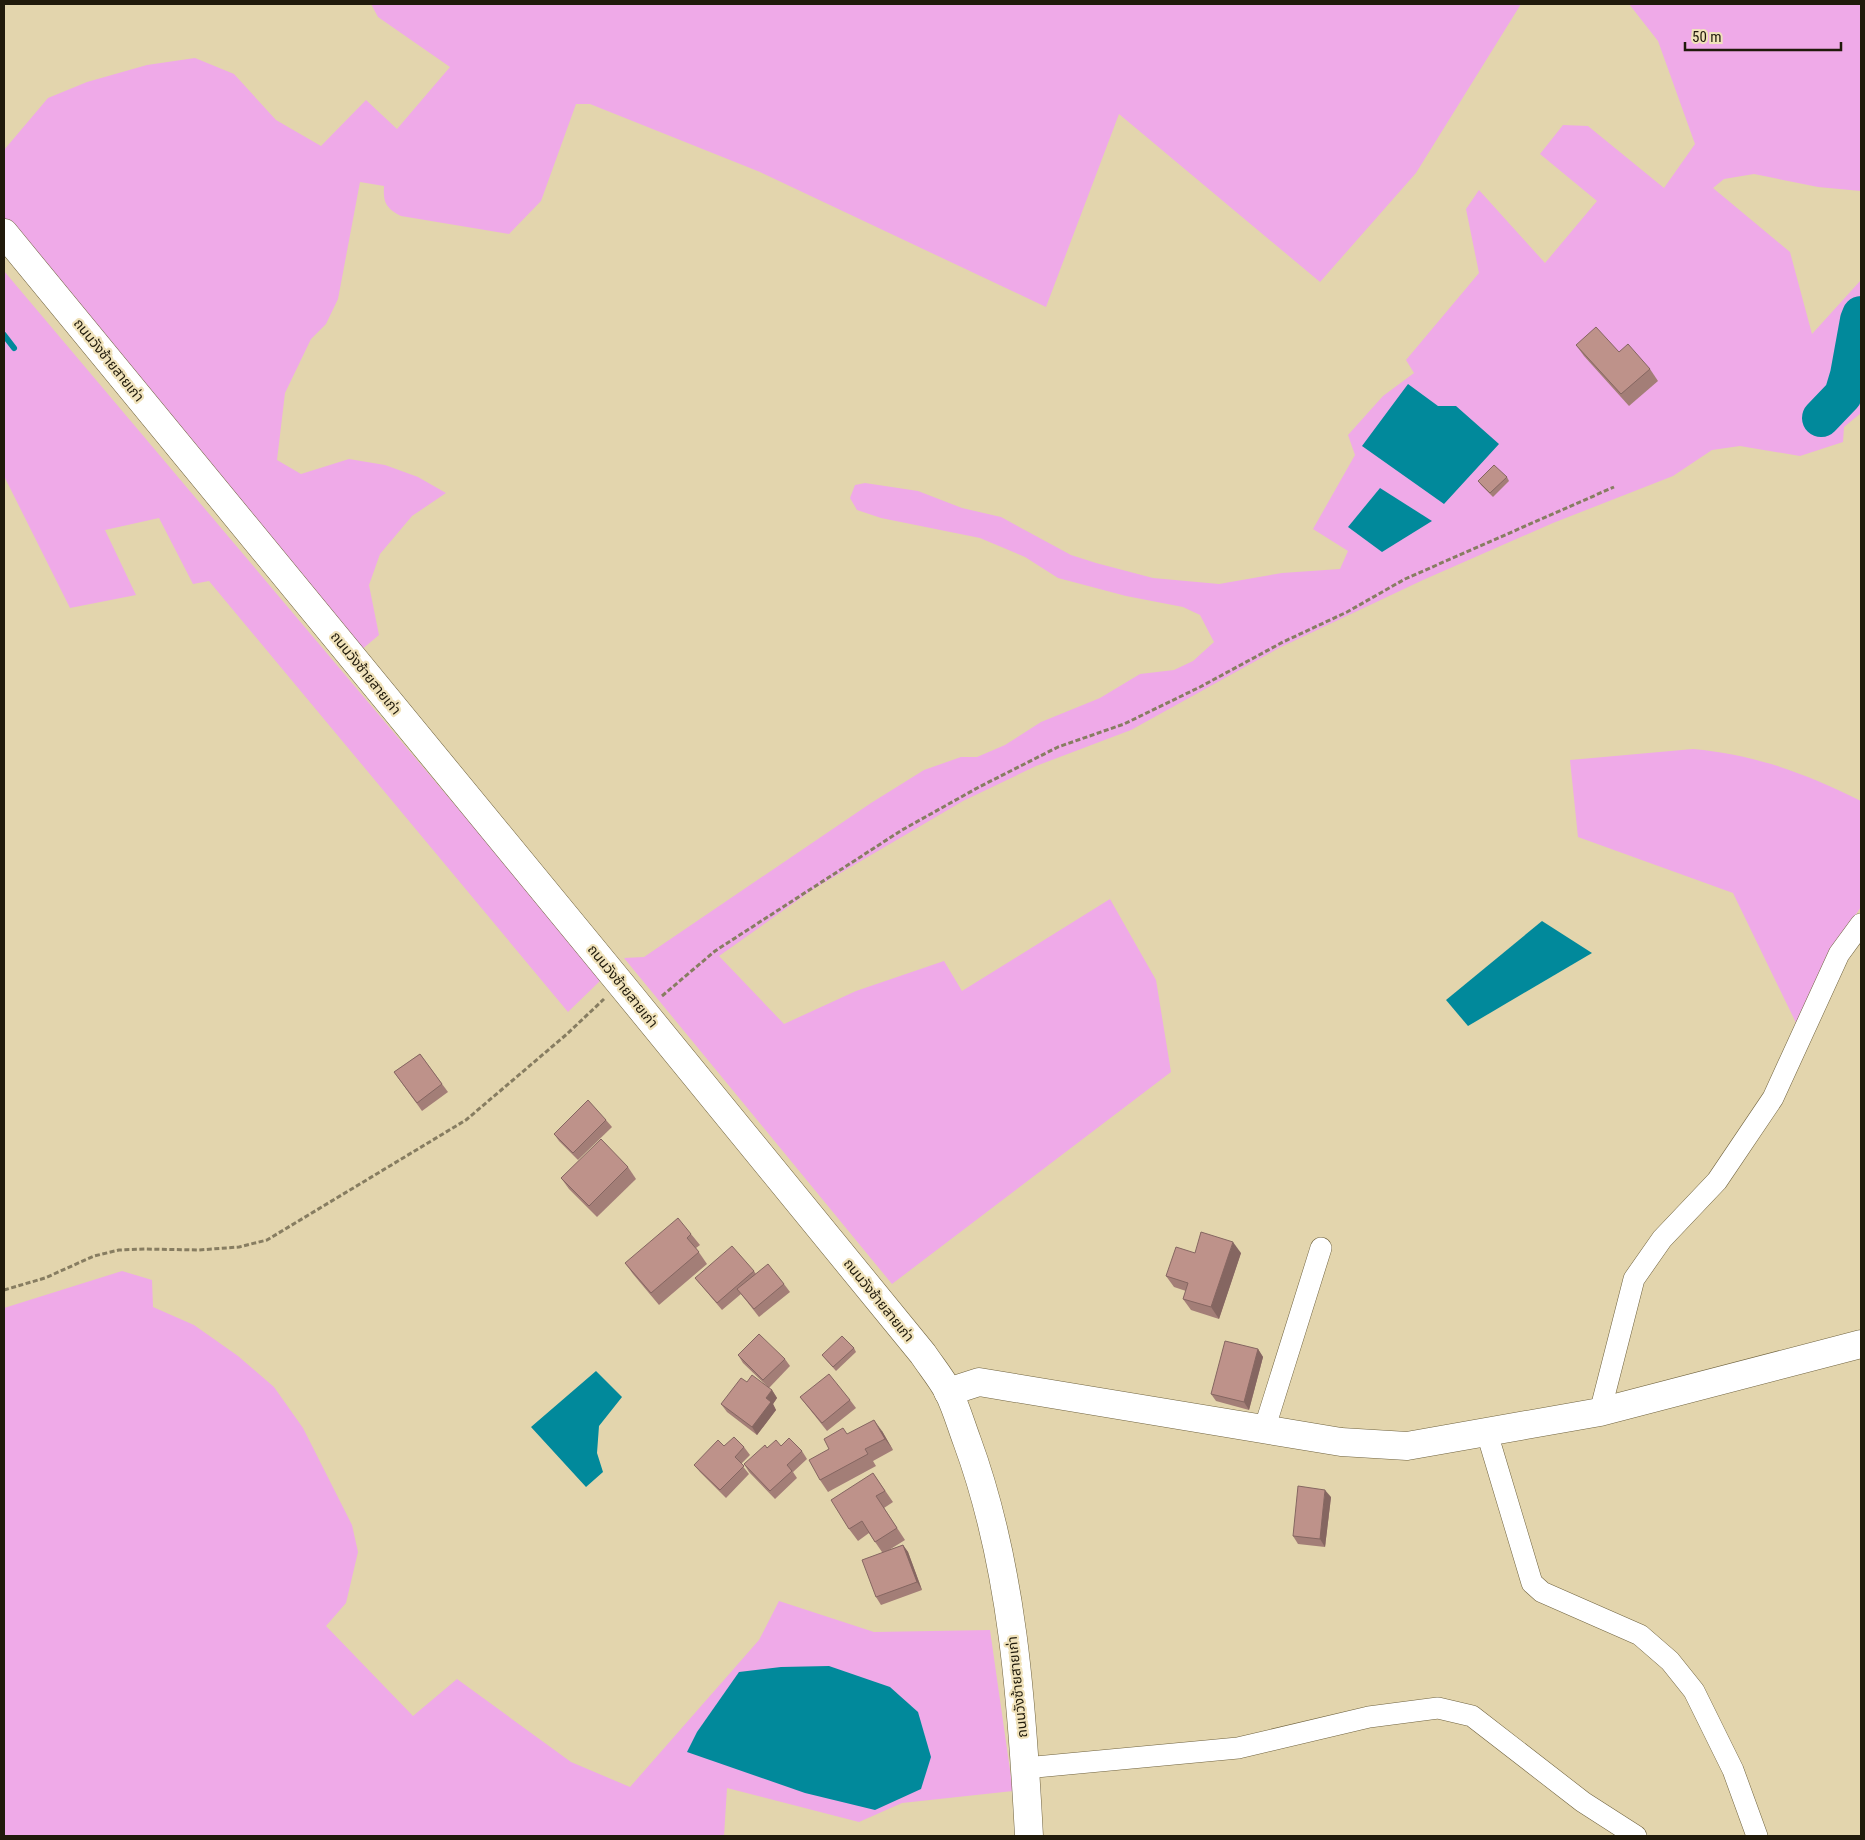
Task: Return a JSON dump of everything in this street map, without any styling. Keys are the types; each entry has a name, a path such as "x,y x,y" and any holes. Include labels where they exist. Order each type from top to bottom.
{"main road":[{"name":"ถนนวังซ้ายสายเก่า","path":"4,233 923,1354 948,1392 977,1469 999,1555 1016,1660 1026,1768 1029,1836"},
{"path":"948,1392 978,1382 1340,1442 1407,1446 1600,1412 1861,1344"}],"street":[{"path":"1600,1412 1634,1279 1662,1239 1717,1181 1773,1098 1839,954 1861,924"},
{"path":"1264,1430 1322,1248"},
{"path":"1486,1433 1532,1583 1542,1592 1640,1635 1670,1661 1694,1690 1733,1770 1757,1836"},
{"path":"1026,1768 1238,1748 1369,1717 1438,1708 1472,1716 1583,1802 1636,1836"}],"path":[{"path":"643,1011 715,951 902,830 979,787 1058,747 1124,724 1200,687 1283,642 1348,612 1405,580 1614,487"},
{"path":"4,1290 45,1278 94,1256 119,1250 239,1247 267,1240 466,1120 567,1034 620,983"}],"shaded area":[{"path":"371,4 1521,4 1416,173 1320,282 1119,114 1046,307 760,172 590,104 576,104 541,201 509,234 401,216 386,204 384,186 360,182 338,299 326,324 311,339 285,393 277,460 301,474 349,459 385,465 418,477 446,493 412,516 380,554 369,585 379,635 360,651 4,219 4,150 48,98 87,82 147,65 195,58 234,74 276,120 321,146 366,100 397,129 450,67 378,17"},
{"path":"1629,4 1861,4 1861,191 1818,187 1754,174 1724,179 1713,188 1790,252 1812,334 1861,280 1861,413 1844,427 1843,442 1800,456 1740,446 1712,450 1673,476 1553,523 1423,580 1279,648 1131,730 1036,766 963,801 815,888 719,956 784,1024 856,991 944,961 962,991 1110,899 1156,980 1171,1072 892,1284 624,958 644,957 871,803 924,770 961,757 977,757 1005,745 1041,722 1100,698 1140,674 1174,670 1193,661 1214,642 1200,615 1183,607 1126,596 1058,578 1025,557 980,538 881,518 857,510 850,498 855,485 865,483 918,491 962,508 1001,517 1071,555 1153,578 1219,584 1282,573 1340,569 1348,551 1313,529 1355,455 1348,435 1383,396 1414,373 1406,360 1479,273 1466,209 1479,190 1545,263 1597,201 1540,154 1563,125 1588,126 1664,188 1695,144 1658,41"},
{"path":"4,271 602,979 568,1012 209,581 193,584 159,518 105,530 136,595 70,608 4,476"},
{"path":"1693,749 1738,756 1780,767 1820,782 1861,801 1861,907 1833,947 1798,1027 1733,893 1578,837 1570,760"},
{"path":"122,1271 152,1280 153,1307 194,1325 238,1356 274,1387 303,1428 352,1525 358,1552 346,1603 326,1626 413,1716 457,1679 571,1762 630,1787 759,1640 779,1601 874,1632 990,1630 1013,1791 902,1803 859,1822 727,1788 724,1836 4,1836 4,1308"}],"water":[{"path":"1408,384 1438,406 1456,406 1499,444 1444,504 1362,446"},
{"path":"1380,488 1432,521 1382,552 1348,527"},
{"path":"1542,921 1592,953 1468,1026 1446,1000"},
{"path":"596,1371 622,1397 599,1426 597,1453 603,1472 586,1487 531,1427"},
{"path":"829,1666 890,1687 918,1712 931,1757 921,1789 875,1810 805,1793 687,1752 697,1732 739,1672 781,1667"}],"building":[{"path":"1596,327 1619,352 1628,344 1650,369 1621,394 1576,345"},
{"path":"1494,465 1507,477 1490,493 1478,481"},
{"path":"420,1054 442,1084 417,1103 394,1072"},
{"path":"588,1100 606,1120 573,1153 554,1134"},
{"path":"601,1139 628,1167 589,1206 561,1178"},
{"path":"678,1218 691,1234 687,1238 699,1252 651,1293 625,1263"},
{"path":"1201,1232 1233,1242 1211,1307 1183,1299 1188,1283 1166,1276 1176,1247 1195,1253"},
{"path":"732,1246 754,1271 717,1303 695,1278"},
{"path":"768,1264 784,1284 754,1309 737,1289"},
{"path":"759,1334 785,1359 763,1380 738,1355"},
{"path":"842,1336 854,1348 833,1367 822,1355"},
{"path":"1225,1341 1258,1349 1244,1402 1211,1394"},
{"path":"829,1374 850,1400 822,1423 800,1397"},
{"path":"752,1375 772,1390 766,1398 771,1402 752,1427 721,1404 741,1378 747,1382"},
{"path":"874,1420 885,1439 865,1449 868,1454 820,1480 809,1460 829,1449 824,1439 843,1428 847,1434"},
{"path":"734,1437 744,1447 735,1457 744,1466 720,1490 694,1465 718,1440 724,1446"},
{"path":"789,1438 802,1451 787,1465 792,1471 770,1491 744,1464 765,1445 767,1448 776,1440 781,1446"},
{"path":"873,1473 885,1491 876,1496 897,1528 875,1542 862,1521 849,1529 831,1500"},
{"path":"1298,1486 1325,1490 1320,1539 1293,1536"},
{"path":"903,1545 917,1582 876,1597 862,1560"}],"waterway":[{"path":"1821,418 1843,395 1861,315"},
{"path":"4,335 14,348"}]}
